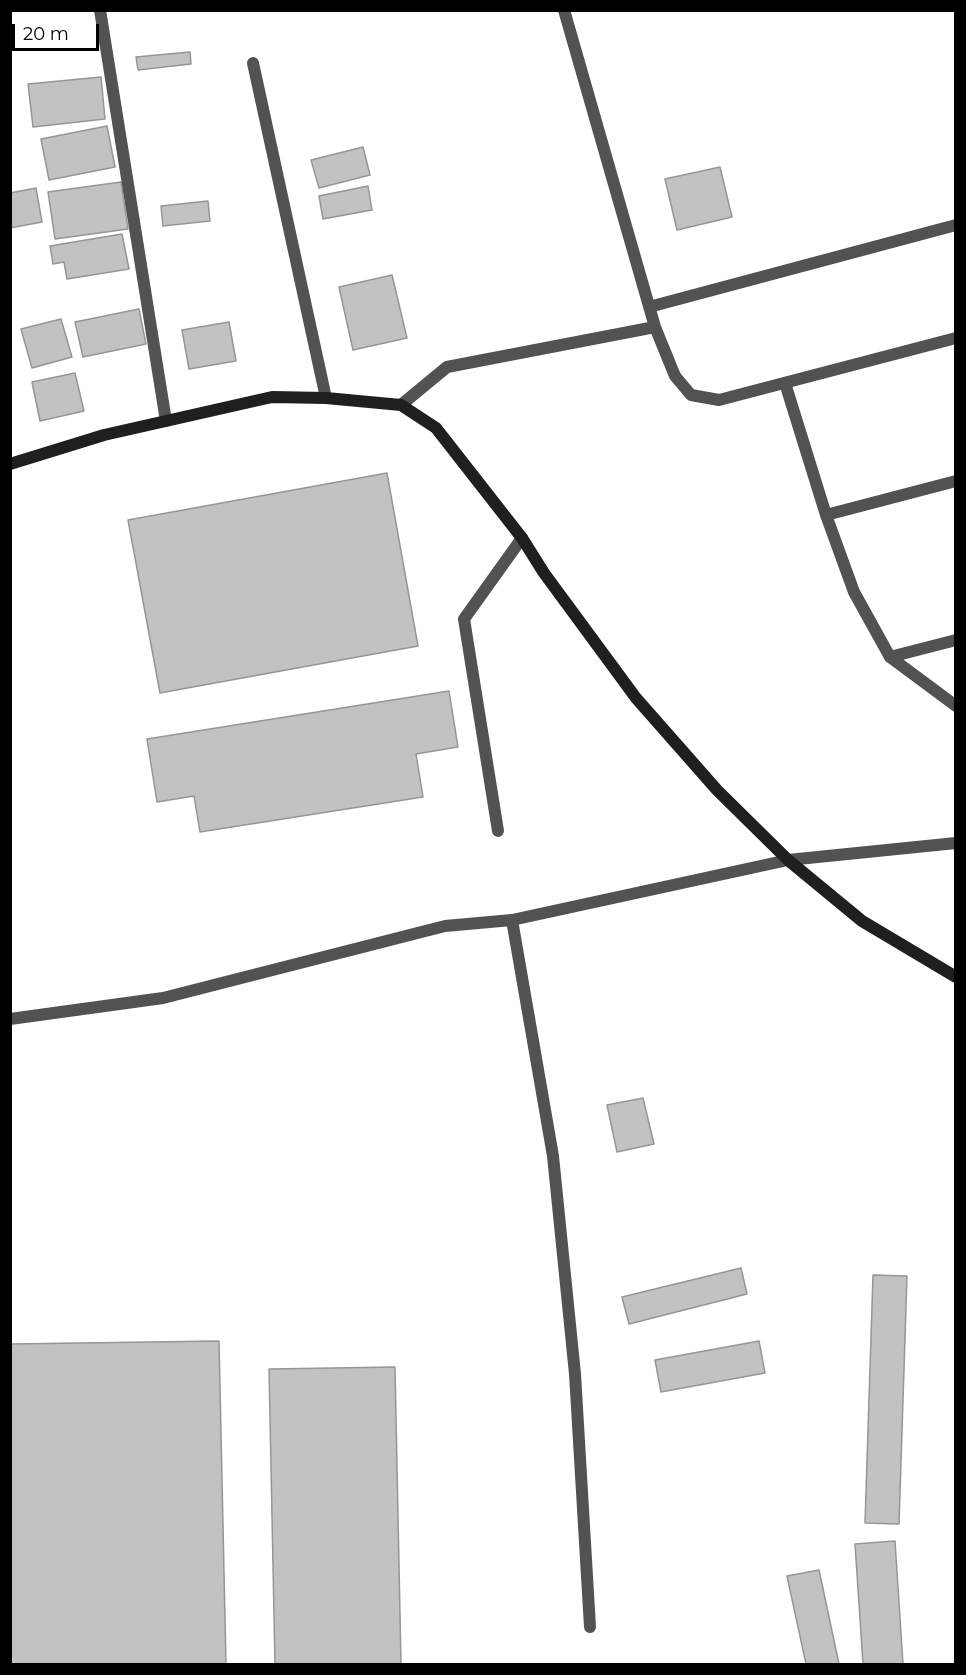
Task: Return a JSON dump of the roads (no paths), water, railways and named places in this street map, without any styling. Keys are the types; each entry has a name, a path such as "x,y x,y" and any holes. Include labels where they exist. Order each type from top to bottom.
{"main road":[{"path":"10,464 104,435 272,397 327,398 401,405 436,428 522,538 544,573 636,698 717,790 788,860 862,921 956,977"}],"street":[{"path":"100,10 166,421"},
{"path":"564,10 655,327 675,376 691,395 719,400 956,338"},
{"path":"253,63 327,398"},
{"path":"649,307 956,225"},
{"path":"401,405 447,367 655,327"},
{"path":"785,383 826,514 854,592 890,657 956,706"},
{"path":"826,514 956,482"},
{"path":"498,831 464,619 522,538"},
{"path":"890,657 956,640"},
{"path":"10,1019 163,998 445,926 512,920 788,860 956,843"},
{"path":"512,920 553,1156 575,1374 590,1627"}]}
